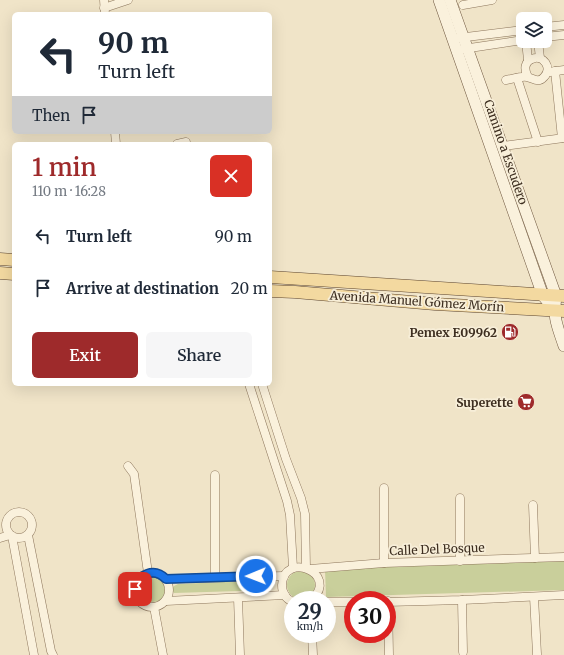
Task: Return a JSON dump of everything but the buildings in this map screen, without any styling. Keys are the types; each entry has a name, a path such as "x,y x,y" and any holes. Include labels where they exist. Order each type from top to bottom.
{"main road":[{"path":"0,259 12,260"},
{"path":"0,273 12,274"},
{"name":"Avenida Manuel Gómez Morín","path":"272,277 560,296"},
{"name":"Avenida Manuel Gómez Morín","path":"272,291 435,304 559,310"}],"street":[{"path":"104,7 128,0"},
{"name":"Camino a Escudero","path":"438,0 460,44 502,146 560,296 559,310 555,318 564,346"},
{"name":"Camino a Escudero","path":"450,0 460,44 543,296 559,310"},
{"path":"463,6 488,0"},
{"path":"552,26 564,25"},
{"path":"460,44 516,32"},
{"path":"552,36 564,35"},
{"path":"460,44 516,40"},
{"path":"527,48 528,60 525,66 525,71 528,77 533,80 539,80 551,72 564,70"},
{"path":"539,48 540,58"},
{"path":"502,146 563,138 551,72 545,61 540,58 528,60"},
{"path":"506,80 528,77"},
{"path":"517,78 538,142"},
{"path":"249,386 279,473 290,515 293,568 284,576 282,588 284,593"},
{"path":"263,386 286,459 301,498 305,514 308,568 317,577 319,582 318,591"},
{"path":"128,466 134,474 148,573"},
{"path":"279,473 291,470"},
{"path":"215,475 215,577"},
{"path":"384,488 384,563"},
{"path":"460,498 460,560"},
{"path":"533,505 535,558"},
{"path":"0,538 11,536 20,538 28,535 33,527 31,518 28,515 16,512 3,522 11,536 34,655"},
{"path":"28,535 53,655"},
{"name":"Calle Del Bosque","path":"293,568 384,563 564,557"},
{"path":"166,601 170,588 166,579 158,573 148,573 138,581 135,593 142,604 150,607 160,605 166,601 284,595"},
{"path":"166,579 284,576"},
{"path":"396,602 564,595"},
{"path":"534,597 537,654"},
{"path":"238,598 240,655"},
{"path":"462,600 463,652"},
{"path":"154,607 163,655"},
{"path":"313,643 314,655"},
{"path":"389,643 389,655"}],"green space":[{"path":"564,561 564,590 396,595 396,591 344,591 344,596 336,597 336,591 326,591 325,569"},
{"path":"296,572 306,572 311,575 315,585 313,591 288,590 288,580 291,575"},
{"path":"153,576 162,580 166,589 162,598 153,602 144,598 140,589 144,580"},
{"path":"269,580 273,582 274,585 273,588 269,590 174,593 172,590 174,586 178,584"}],"place":[{"name":"Pemex E09962","path":"510,332"},
{"name":"Superette","path":"526,402"}],"route":[{"path":"135,589 140,578 148,573 158,573 166,579 256,576"}]}
